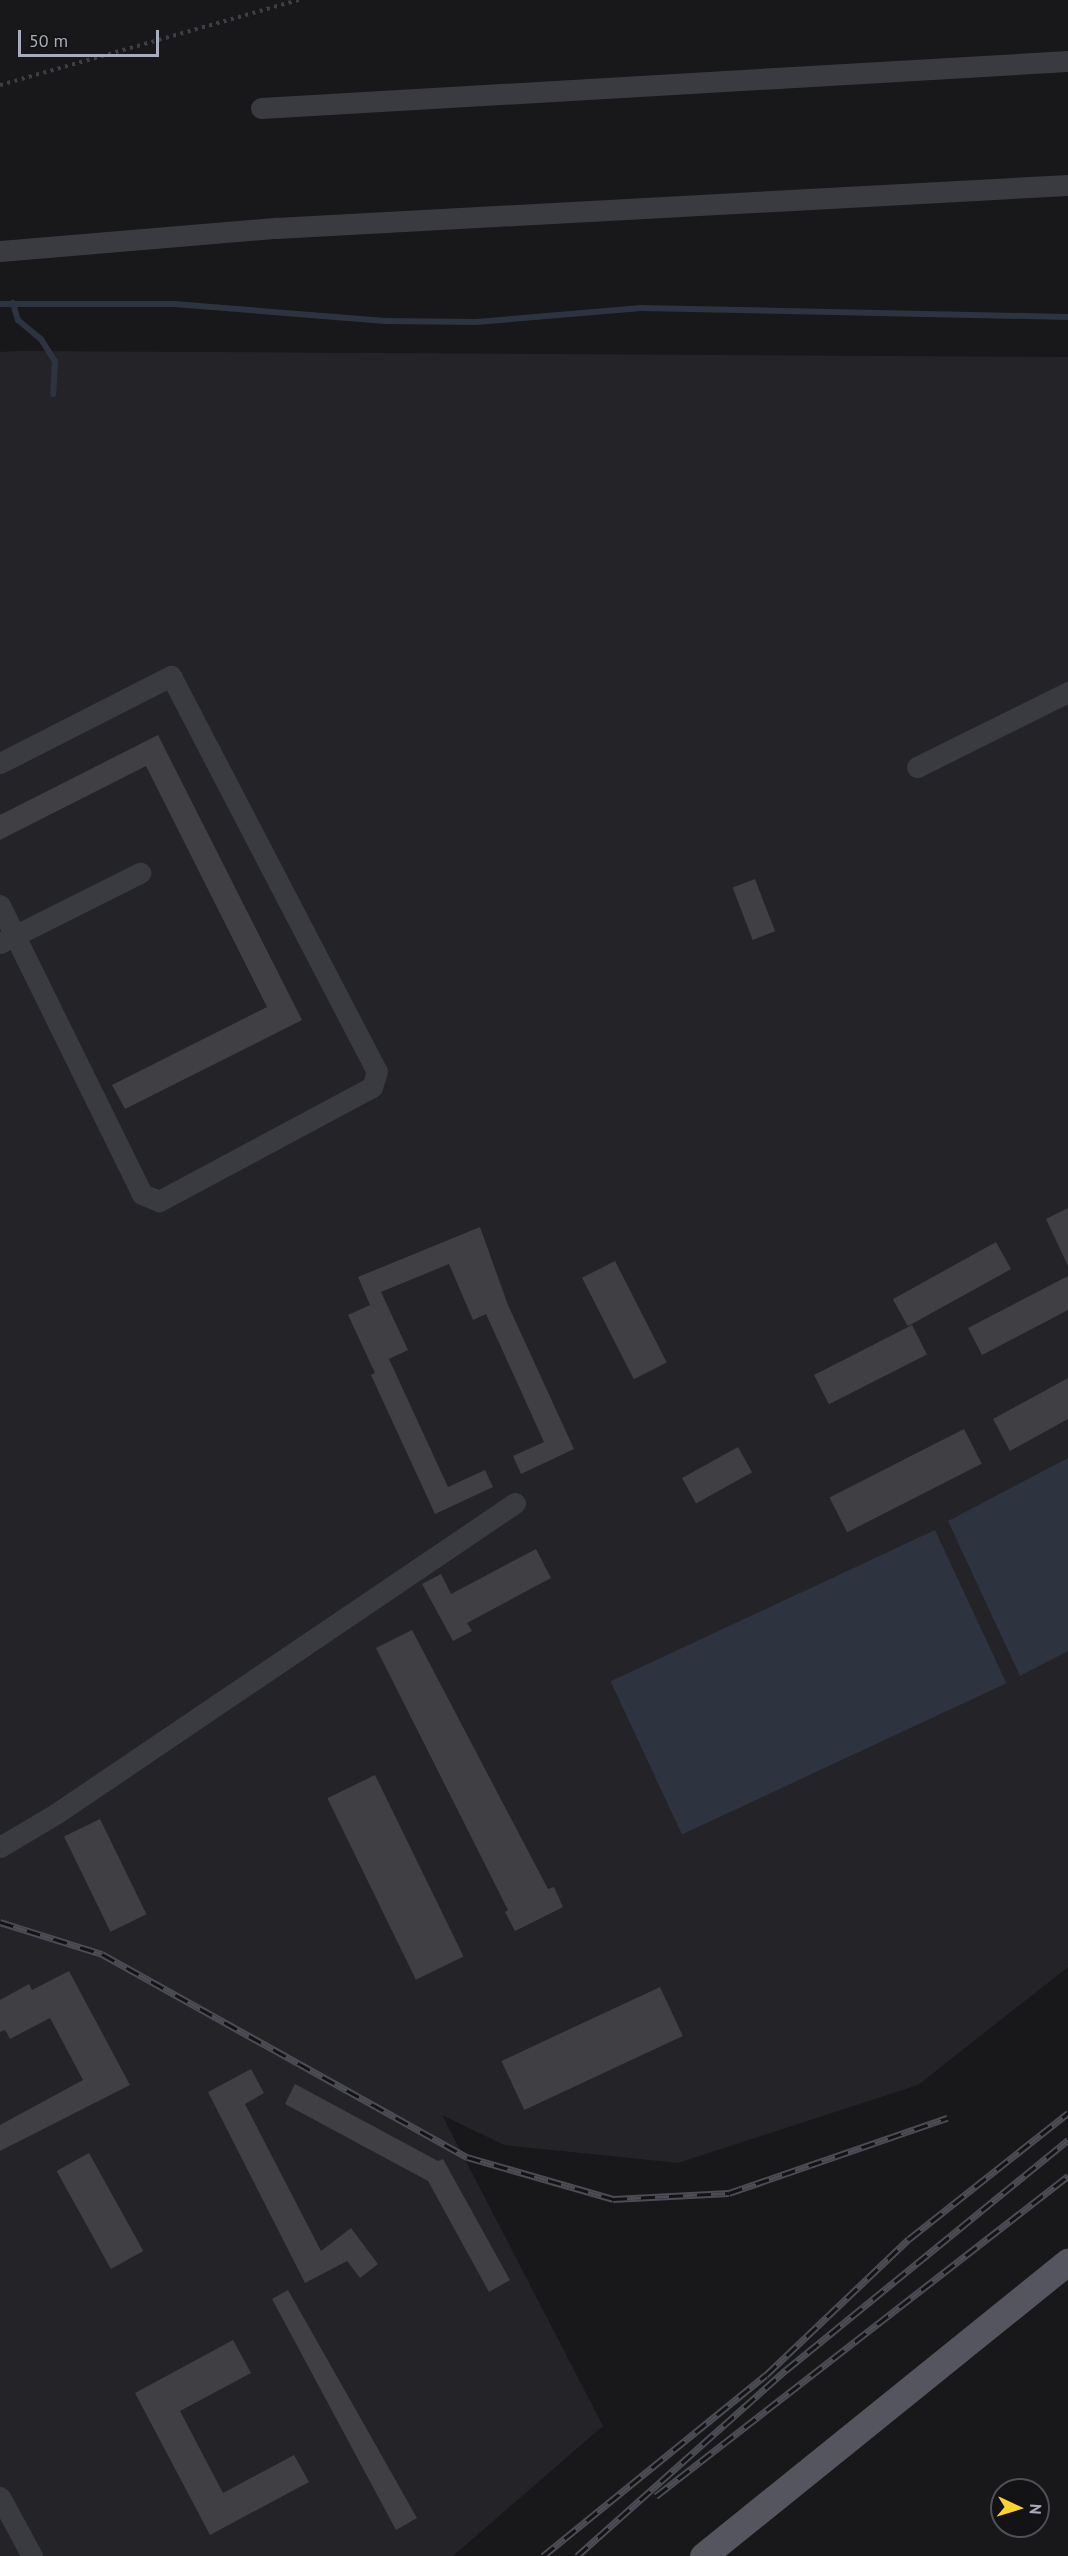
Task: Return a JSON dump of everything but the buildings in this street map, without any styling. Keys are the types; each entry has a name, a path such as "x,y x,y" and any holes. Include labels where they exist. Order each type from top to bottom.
{"main road":[{"path":"703,2556 1068,2261"}],"street":[{"path":"261,108 1068,61"},
{"path":"0,251 276,228 1068,185"},
{"path":"0,763 171,676 377,1071 372,1087 159,1201 142,1194 8,939 0,905"},
{"path":"917,767 1068,692"},
{"path":"8,939 140,873"},
{"path":"0,1847 57,1813 515,1503"},
{"path":"0,2497 32,2556"}],"path":[{"path":"0,85 299,0"}],"shaded area":[{"path":"0,352 1068,357 1068,1967 918,2085 678,2163 504,2145 442,2115 603,2426 453,2556 0,2556"},
{"path":"1068,1458 1068,1651 1020,1676 948,1521"},
{"path":"935,1530 1006,1683 682,1834 611,1681"}],"waterway":[{"path":"13,303 18,320 41,339 55,361 53,394"},
{"path":"0,304 174,304 385,321 476,322 641,308 1068,317"}],"railway":[{"path":"0,1922 102,1954 467,2157 613,2199 729,2193 947,2118"},
{"path":"543,2556 766,2375 909,2239 1068,2113"},
{"path":"577,2556 786,2370 1068,2140"},
{"path":"656,2496 1068,2176"}]}
